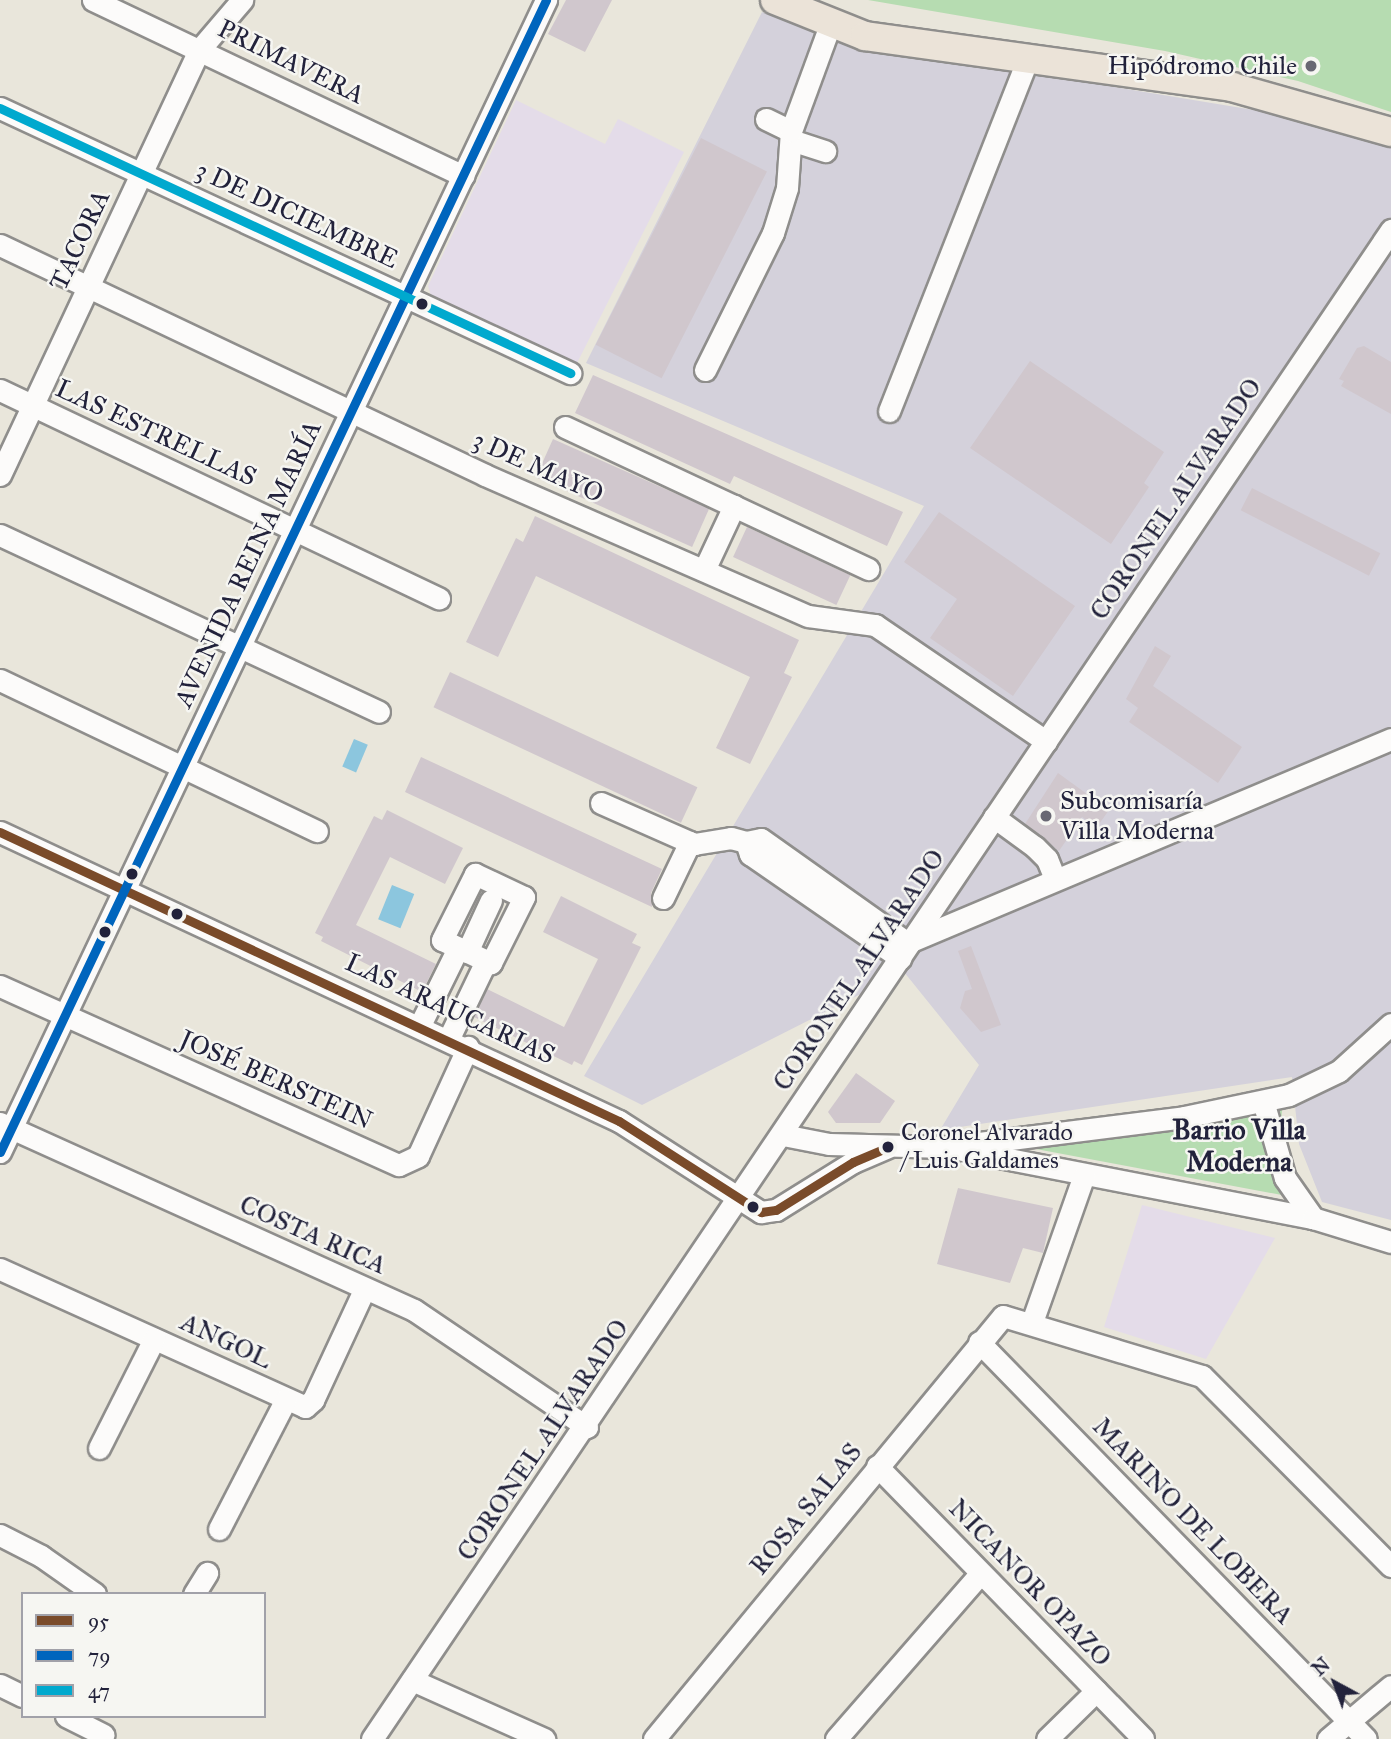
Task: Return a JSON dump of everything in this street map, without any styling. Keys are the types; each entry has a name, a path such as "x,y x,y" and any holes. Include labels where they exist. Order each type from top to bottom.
{"main road":[{"path":"775,0 830,25 884,39 1232,88 1391,132"}],"street":[{"name":"PRIMAVERA","path":"93,0 463,176"},
{"name":"TACORA","path":"0,475 200,49 242,0"},
{"name":"AVENIDA REINA MARÍA","path":"0,1152 6,1125 65,1015 546,0"},
{"path":"705,370 773,233 787,188 791,135 830,25"},
{"path":"890,411 1028,58"},
{"name":"3 DE DICIEMBRE","path":"0,108 570,373"},
{"path":"766,119 791,135 825,151"},
{"name":"CORONEL ALVARADO","path":"372,1739 739,1202 948,886 1391,230"},
{"name":"3 DE MAYO","path":"0,245 351,411 808,616 875,625 1046,741"},
{"name":"LAS ESTRELLAS","path":"0,390 439,598"},
{"path":"565,427 868,569"},
{"path":"704,570 734,506"},
{"path":"0,535 239,649 379,712"},
{"path":"0,680 317,831"},
{"path":"601,803 690,842 731,838 746,842 761,839 907,948 978,911 1391,739"},
{"path":"995,817 1035,846 1047,859 1055,879"},
{"name":"LAS ARAUCARIAS","path":"0,832 458,1042 635,1129 739,1202"},
{"path":"663,898 690,842"},
{"path":"948,886 959,908 978,911"},
{"path":"420,1025 470,953 492,900"},
{"name":"JOSÉ BERSTEIN","path":"0,986 399,1165 418,1156 458,1042 470,953"},
{"path":"783,1135 806,1143 947,1147 1184,1117 1263,1101 1320,1083 1391,1024"},
{"path":"1263,1101 1285,1178 1313,1218"},
{"name":"COSTA RICA","path":"6,1125 439,1324 587,1427"},
{"path":"739,1202 761,1212 776,1210 853,1162 888,1147"},
{"path":"947,1147 1313,1218 1391,1242"},
{"path":"1084,1175 1032,1322 1202,1376 1391,1566"},
{"name":"ANGOL","path":"0,1269 301,1407 312,1404 365,1288"},
{"name":"ROSA SALAS","path":"654,1739 979,1342 1003,1316 1032,1322"},
{"path":"99,1448 154,1339"},
{"name":"MARINO DE LOBERA","path":"979,1342 1366,1739"},
{"path":"219,1529 286,1399"},
{"name":"NICANOR OPAZO","path":"877,1466 1143,1739"},
{"path":"0,1535 41,1556 91,1592"},
{"path":"195,1592 207,1573"},
{"path":"836,1739 981,1573"},
{"path":"412,1680 544,1739"},
{"path":"0,1685 21,1695"},
{"path":"1328,1739 1391,1686"},
{"path":"1047,1739 1096,1691"},
{"path":"72,1718 107,1730"}],"shaded area":[{"path":"762,12 842,42 1309,119 1391,147 1391,1220 1322,1202 1299,1144 1292,1077 940,1130 979,1065 904,972 642,1105 584,1076 924,506 586,363"},
{"path":"516,100 605,144 618,119 684,152 576,365 432,299 428,286"},
{"path":"1142,1205 1275,1238 1206,1359 1104,1327"}],"green space":[{"name":"Hipódromo Chile","path":"868,0 1391,0 1391,112 1298,81 1165,51"},
{"path":"1283,1095 1280,1141 1303,1199 1015,1145"}],"water":[{"path":"354,739 368,745 356,772 342,767"},
{"path":"392,885 414,894 400,928 378,919"}],"building":[{"path":"566,0 612,0 585,52 548,34"},
{"path":"701,138 767,172 662,378 596,345"},
{"path":"1364,346 1391,362 1391,414 1341,386 1344,381 1339,379 1357,348"},
{"path":"1030,361 1164,452 1144,483 1149,487 1111,544 970,448"},
{"path":"593,375 903,512 887,546 734,476 730,484 575,413"},
{"path":"553,439 709,509 692,547 536,477"},
{"path":"1252,488 1380,553 1369,576 1241,510"},
{"path":"939,512 1075,606 1013,696 930,638 957,599 904,562"},
{"path":"535,516 799,640 784,673 792,677 750,764 716,748 750,677 536,576 498,657 466,642 516,538 523,542"},
{"path":"747,527 850,575 836,605 733,557"},
{"path":"1155,646 1171,656 1153,686 1242,747 1218,783 1129,722 1138,708 1126,699"},
{"path":"450,672 697,787 681,823 434,707"},
{"path":"421,757 662,869 651,893 652,907 405,792"},
{"name":"Subcomisaría Villa Moderna","path":"1058,773 1109,810 1097,827 1082,817 1059,851 1025,824"},
{"path":"387,810 463,848 445,884 390,857 356,925 436,964 422,992 321,941 323,937 315,933 374,816 382,820"},
{"path":"561,896 637,934 632,943 641,947 582,1065 574,1061 572,1065 474,1017 487,989 564,1027 598,959 543,932"},
{"path":"971,946 1001,1025 981,1032 960,1008 965,991 972,989 958,951"},
{"path":"856,1073 895,1101 880,1123 836,1123 828,1112"},
{"path":"958,1188 1053,1208 1043,1253 1023,1248 1010,1283 937,1264"}],"transit line":[{"name":"79","path":"0,1152 546,0"},
{"name":"47","path":"0,108 570,373"},
{"name":"95","path":"0,832 619,1121 761,1212 776,1210 853,1162 888,1147"}],"place":[{"name":"Hipódromo Chile","path":"1311,66"},
{"name":"Subcomisaría Villa Moderna","path":"1046,816"},
{"name":"Coronel Alvarado / Luis Galdames","path":"888,1147"}],"district":[{"name":"Barrio Villa Moderna","path":"1239,1146"}]}
